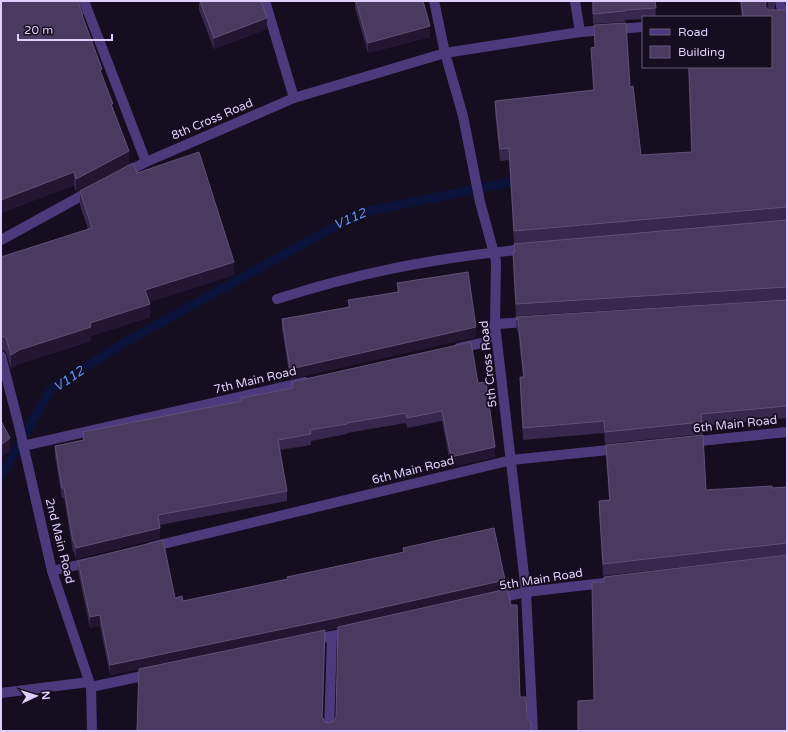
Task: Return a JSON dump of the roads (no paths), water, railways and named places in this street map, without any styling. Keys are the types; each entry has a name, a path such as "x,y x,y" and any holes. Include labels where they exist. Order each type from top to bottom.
{"street":[{"path":"84,1 146,162"},
{"path":"265,1 294,98"},
{"name":"5th Cross Road","path":"434,1 445,53 463,116 480,202 496,261 495,324 526,592 532,731"},
{"path":"575,1 580,32"},
{"path":"772,17 785,16 780,1"},
{"name":"8th Cross Road","path":"118,177 146,162 294,98 445,53 580,32 642,27"},
{"path":"1,240 104,184"},
{"path":"278,299 319,286 436,260 541,247"},
{"path":"447,351 486,342 495,324 543,321"},
{"name":"2nd Main Road","path":"1,356 4,382 18,422 52,571 90,685 92,731"},
{"name":"7th Main Road","path":"23,446 316,380"},
{"name":"6th Main Road","path":"677,443 787,432"},
{"name":"6th Main Road","path":"144,549 511,460 629,448"},
{"path":"52,571 98,560"},
{"name":"5th Main Road","path":"487,601 526,592 613,582"},
{"path":"301,643 363,629"},
{"path":"329,731 332,636"},
{"path":"1,693 90,685 161,672"}],"waterway":[{"name":"V112","path":"1,476 51,389 122,344 359,213 522,180"}]}
